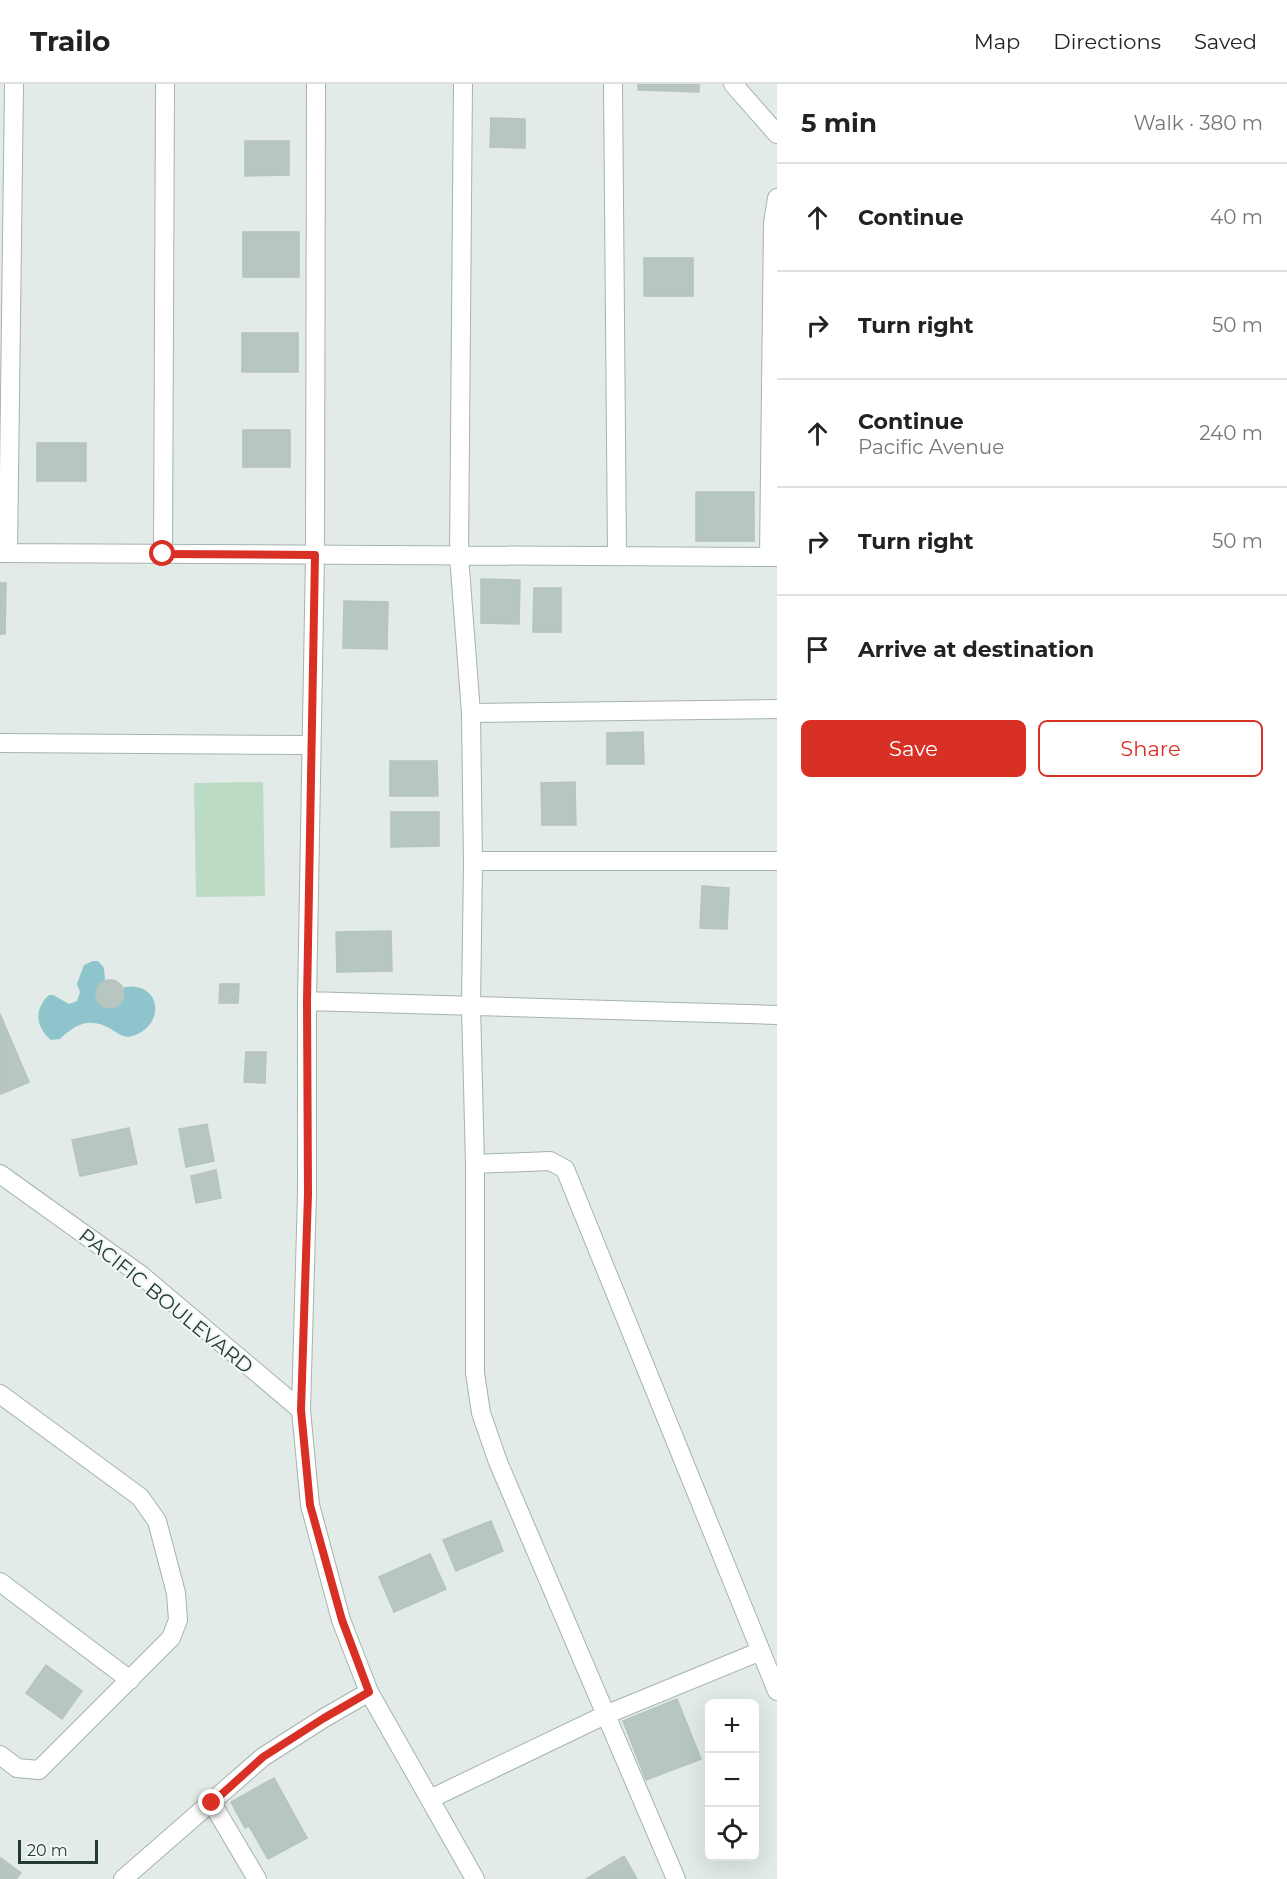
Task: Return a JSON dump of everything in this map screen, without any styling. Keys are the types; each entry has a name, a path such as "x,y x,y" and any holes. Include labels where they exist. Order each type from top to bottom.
{"street":[{"path":"14,84 4,553 773,557 773,223 777,198"},
{"path":"163,554 165,84"},
{"path":"316,84 315,555 307,1001 308,1194 301,1410 310,1505 342,1620 369,1692 476,1879"},
{"path":"463,84 459,556 471,713 475,1373 481,1413 498,1462 676,1879"},
{"path":"613,84 617,556"},
{"path":"733,84 777,134"},
{"path":"471,713 777,709"},
{"path":"0,743 310,746"},
{"path":"473,864 481,861 777,861"},
{"path":"307,1001 777,1015"},
{"path":"475,1164 550,1161 565,1169 777,1691"},
{"name":"PACIFIC BOULEVARD","path":"0,1174 141,1275 301,1410"},
{"path":"0,1394 140,1497 157,1521 176,1593 178,1620 171,1638 39,1770 17,1768 0,1755"},
{"path":"0,1582 130,1680"},
{"path":"430,1799 605,1715 761,1651"},
{"path":"123,1879 263,1757 369,1692"},
{"path":"212,1803 257,1879"}],"green space":[{"path":"263,782 265,896 196,897 194,783"}],"water":[{"path":"98,961 104,968 105,980 98,987 97,1001 105,1007 116,1007 124,1000 124,987 137,987 147,991 153,998 154,1017 140,1033 128,1037 104,1025 90,1023 72,1029 60,1039 51,1040 42,1029 38,1018 44,1000 49,995 53,995 69,1004 77,1001 80,992 77,984 84,965"}],"building":[{"path":"638,84 699,84 699,92 638,90"},
{"path":"491,118 525,119 525,148 490,147"},
{"path":"245,141 289,141 289,175 245,176"},
{"path":"243,232 299,232 299,277 243,277"},
{"path":"644,258 693,258 693,296 644,296"},
{"path":"242,333 298,333 298,372 242,372"},
{"path":"243,430 290,430 290,467 243,467"},
{"path":"37,443 86,443 86,481 37,481"},
{"path":"696,492 754,492 754,541 696,541"},
{"path":"481,579 520,580 519,624 481,623"},
{"path":"0,583 6,583 5,634 0,634"},
{"path":"534,588 561,588 561,632 533,632"},
{"path":"344,601 388,602 387,649 343,648"},
{"path":"643,732 644,764 607,764 607,733"},
{"path":"390,761 437,761 438,796 390,796"},
{"path":"575,782 576,825 542,825 541,783"},
{"path":"391,812 439,812 439,846 391,847"},
{"path":"702,886 729,888 727,929 700,928"},
{"path":"391,931 392,971 337,972 336,932"},
{"path":"110,980 120,984 124,994 120,1004 110,1008 100,1004 96,994 100,984"},
{"path":"220,984 239,984 238,1003 219,1003"},
{"path":"0,1014 29,1082 1,1094 0,1092"},
{"path":"246,1052 266,1052 265,1083 244,1082"},
{"path":"207,1124 214,1161 186,1167 179,1129"},
{"path":"129,1128 137,1164 80,1176 72,1140"},
{"path":"216,1170 221,1198 196,1203 191,1176"},
{"path":"491,1521 503,1551 456,1571 443,1540"},
{"path":"430,1554 446,1589 394,1612 379,1577"},
{"path":"46,1665 82,1691 62,1719 26,1693"},
{"path":"677,1699 701,1759 646,1780 623,1721"},
{"path":"274,1778 307,1838 268,1859 249,1826 245,1828 231,1802"},
{"path":"624,1856 637,1879 586,1879"},
{"path":"1,1858 21,1873 16,1879 0,1879"}],"route":[{"path":"163,554 315,555 307,1001 308,1194 301,1410 310,1505 342,1620 369,1692 263,1757 212,1803"}]}
